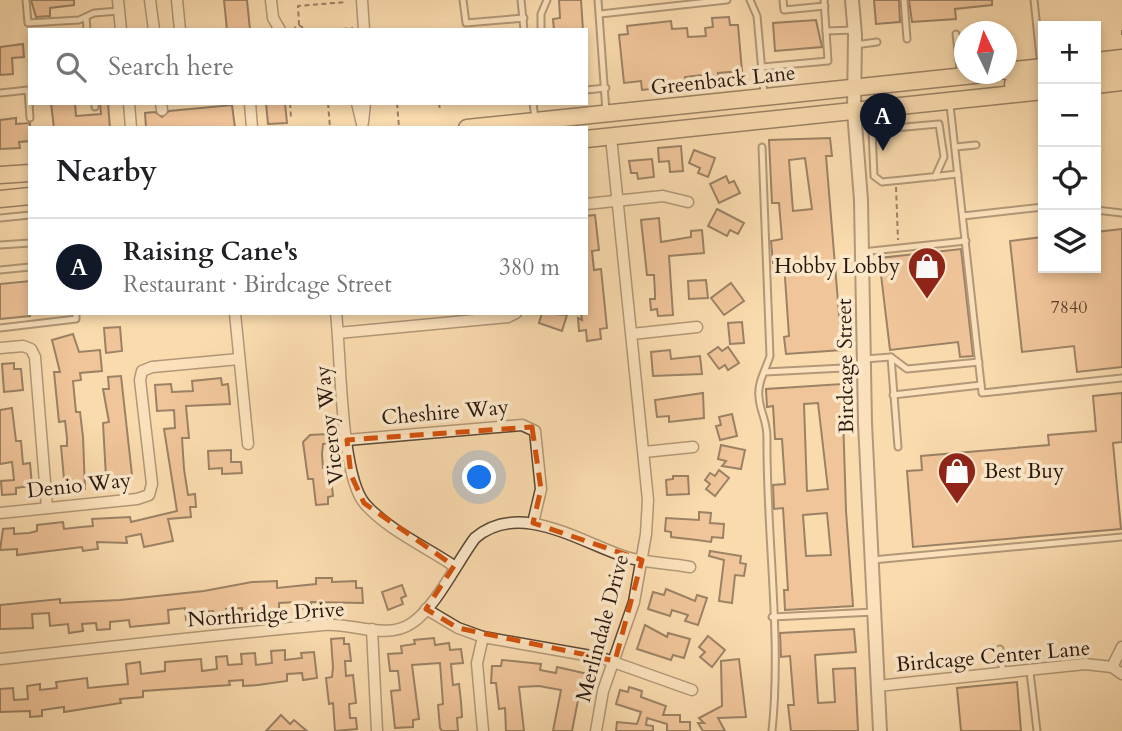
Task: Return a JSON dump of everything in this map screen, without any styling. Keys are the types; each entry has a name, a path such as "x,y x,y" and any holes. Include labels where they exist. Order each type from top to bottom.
{"main road":[{"path":"1101,60 1122,58"},
{"path":"1017,70 1038,67"},
{"path":"1101,72 1122,70"},
{"path":"989,97 995,87 1036,81 1038,76"},
{"name":"Greenback Lane","path":"486,126 954,77"},
{"path":"1101,84 1122,82"},
{"name":"Greenback Lane","path":"588,139 1038,92"},
{"path":"611,137 632,121 640,109"},
{"path":"588,138 606,113"},
{"path":"0,176 28,173"},
{"path":"0,199 28,196"}],"street":[{"path":"118,0 121,28"},
{"path":"150,0 153,28"},
{"path":"177,0 180,28"},
{"path":"271,0 273,18 278,28"},
{"path":"362,0 362,28"},
{"name":"Birdcage Street","path":"852,0 855,30 853,88 862,252 864,363 880,731"},
{"path":"129,105 131,126"},
{"path":"250,105 252,126"},
{"path":"357,105 363,125"},
{"path":"363,125 365,105"},
{"name":"Merlindale Drive","path":"596,731 603,691 634,602 642,560 648,500 611,137"},
{"path":"588,204 663,196 688,202"},
{"path":"234,315 248,444"},
{"name":"Viceroy Way","path":"336,315 351,475 364,503 376,514 454,566"},
{"path":"338,333 512,315"},
{"path":"632,334 697,327"},
{"path":"0,348 23,346 31,349 34,357 47,508"},
{"name":"Denio Way","path":"0,513 137,499 149,495 152,484 140,380 142,372 152,367 239,359"},
{"name":"Cheshire Way","path":"347,440 522,425 532,427 535,431 541,489 533,523"},
{"path":"644,452 692,447"},
{"name":"Northridge Drive","path":"0,659 328,624 387,631 400,628 412,623 426,609 454,566 485,528 510,522 533,523 629,558 690,567"},
{"path":"426,609 458,628 483,637 564,649 615,661 692,690"},
{"path":"372,629 377,731"},
{"path":"483,637 477,663 483,731"},
{"name":"Birdcage Center Lane","path":"1112,667 1122,647"},
{"name":"Birdcage Center Lane","path":"878,686 1003,675 1084,664 1112,667 1122,674"}],"lane":[{"path":"26,0 28,23 79,20 94,13 120,11"},
{"path":"463,0 466,27 523,18"},
{"path":"521,0 524,28"},
{"path":"541,28 541,14 547,0"},
{"path":"598,0 606,113"},
{"path":"600,14 727,0"},
{"path":"750,0 757,16 764,97"},
{"path":"762,67 828,61 825,3 784,10 783,0"},
{"path":"904,0 907,39"},
{"path":"1034,0 1038,34"},
{"path":"86,17 87,28"},
{"path":"826,31 855,30"},
{"path":"855,45 877,42"},
{"path":"588,90 606,88"},
{"path":"0,93 28,90"},
{"path":"950,101 982,393 1122,378"},
{"path":"29,105 30,118"},
{"path":"533,105 535,121"},
{"path":"935,177 944,157 939,124 876,128 871,134 874,176 882,182 935,177 958,174"},
{"path":"955,147 976,145"},
{"path":"762,147 770,356 758,396 767,418 766,505 772,617 772,731"},
{"path":"963,216 1038,208"},
{"path":"1101,211 1122,213"},
{"path":"0,218 28,215"},
{"path":"862,252 965,241"},
{"path":"0,245 28,243"},
{"path":"0,270 28,267"},
{"path":"0,328 76,319 76,315"},
{"path":"765,372 864,363 891,357 907,369 979,362"},
{"path":"891,357 898,447"},
{"path":"893,395 981,385"},
{"path":"872,560 1122,537"},
{"path":"772,617 874,612"},
{"path":"1000,649 1003,675"},
{"path":"1030,672 1037,731"}],"path":[{"path":"304,28 299,24 298,6 346,2"},
{"path":"294,28 299,24"},
{"path":"1122,30 1122,37"},
{"path":"290,105 291,118"},
{"path":"328,105 330,126"},
{"path":"397,105 399,126"},
{"path":"439,105 440,110"},
{"path":"892,181 896,186 899,239 896,248"}],"highlighted area":[{"path":"532,427 541,489 533,523 642,560 615,661 458,628 426,609 454,566 364,503 351,475 347,440"}],"building":[{"path":"31,0 74,0 74,5 50,8 50,16 36,17"},
{"path":"224,0 247,0 250,28 227,28"},
{"path":"559,0 581,0 583,28 554,28 553,19 560,18"},
{"path":"874,0 899,0 900,22 876,24"},
{"path":"909,0 992,0 992,5 955,9 956,19 912,22"},
{"path":"729,17 730,25 738,25 742,71 718,73 719,83 702,84 701,75 685,77 686,85 642,90 641,81 624,83 619,35 628,34 627,26 671,21 672,29 687,28 688,37 706,36 705,28 713,27 712,18"},
{"path":"816,20 822,47 775,51 773,23"},
{"path":"23,44 24,57 12,58 13,74 0,75 0,47"},
{"path":"51,105 75,105 76,116 101,114 100,105 108,105 110,126 54,126"},
{"path":"232,105 235,126 146,126 145,113 155,112 162,117 169,111"},
{"path":"266,105 285,105 287,123 268,124"},
{"path":"16,118 16,124 30,123 28,141 19,142 20,148 0,149 0,120"},
{"path":"830,138 832,156 826,156 842,350 786,354 784,337 789,336 784,263 773,263 771,241 782,239 779,203 772,203 769,140","holes":["805,158 812,209 793,211 789,160"]},
{"path":"681,146 683,171 670,172 669,161 659,162 658,148"},
{"path":"694,150 715,158 708,177 698,173 700,168 689,163"},
{"path":"652,159 654,177 638,179 637,173 631,173 629,161"},
{"path":"726,176 729,183 734,181 740,193 719,203 710,184"},
{"path":"717,209 744,223 738,234 730,230 727,236 708,226"},
{"path":"595,215 599,250 592,251 594,270 601,269 607,328 600,329 601,339 587,341 586,330 579,331 578,318 582,320 581,315 588,315 588,216"},
{"path":"659,218 661,242 691,237 691,231 702,230 704,253 669,256 673,315 658,316 657,309 651,310 650,299 655,299 654,275 647,275 641,220"},
{"path":"1122,229 1122,367 1077,372 1074,346 1022,352 1010,241 1038,238 1038,273 1101,273 1101,231"},
{"name":"Hobby Lobby","path":"961,249 973,356 960,357 958,342 890,350 879,258"},
{"path":"706,280 708,298 689,299 688,281"},
{"path":"28,281 30,316 0,319 0,284"},
{"path":"731,283 744,301 724,315 711,298"},
{"path":"541,315 567,315 562,331 539,323"},
{"path":"742,322 744,343 730,344 728,323"},
{"path":"120,327 122,351 106,353 104,328"},
{"path":"73,334 79,352 100,350 102,371 80,373 81,380 73,381 76,412 80,412 83,437 85,489 65,490 61,446 67,446 67,438 65,421 59,422 54,372 60,372 52,340"},
{"path":"718,347 722,351 728,347 739,363 728,370 725,365 719,369 708,354"},
{"path":"670,350 671,359 700,356 702,374 653,376 651,352"},
{"path":"14,363 14,369 21,369 23,390 4,392 2,364"},
{"path":"121,376 132,475 106,477 103,423 109,422 103,389 109,389 108,377"},
{"path":"221,378 222,385 228,384 230,404 186,406 189,438 182,438 184,469 188,495 195,494 196,507 190,507 191,517 168,519 173,541 144,547 141,534 126,537 127,543 97,542 98,549 83,551 82,547 17,555 17,549 0,550 3,529 14,528 14,534 29,533 37,531 37,525 63,522 64,529 93,526 92,519 130,517 131,522 177,511 164,429 175,428 174,410 157,411 155,385 171,384 172,392 193,391 192,381"},
{"path":"842,384 846,511 853,606 785,610 784,590 788,590 783,508 774,509 773,485 785,484 782,439 775,439 773,406 767,407 766,389","holes":["818,403 828,489 807,491 804,404","827,513 831,555 806,556 803,515"]},
{"path":"703,393 704,418 669,422 669,416 657,417 655,400"},
{"path":"1122,393 1122,442 1113,443 1121,529 913,547 907,471 922,470 921,456 1049,445 1048,435 1096,431 1093,396"},
{"path":"12,408 16,441 21,441 23,464 30,463 32,486 16,488 16,494 2,495 1,481 14,480 12,462 0,464 0,410"},
{"path":"732,414 737,436 720,440 716,426 721,425 719,417"},
{"path":"327,434 328,443 323,444 323,468 330,468 333,496 328,497 328,504 316,505 313,479 308,479 303,442 310,435"},
{"path":"721,445 745,450 741,469 722,466 726,461 718,459"},
{"path":"231,450 231,462 241,462 242,473 222,474 222,468 209,469 208,451"},
{"path":"719,470 729,478 715,496 706,489 710,484 705,480 710,473 715,476"},
{"path":"673,476 688,476 689,494 667,495 666,480 673,479"},
{"path":"699,512 711,513 710,523 724,524 723,538 712,537 711,542 671,537 671,532 665,531 666,518 699,520"},
{"path":"710,551 741,556 740,563 746,564 744,576 735,575 732,603 719,601 724,560 709,556"},
{"path":"316,578 332,578 332,582 356,581 356,588 362,588 363,603 311,602 311,607 298,609 297,602 279,603 279,611 242,615 242,608 226,609 227,616 213,617 213,611 198,612 199,619 186,620 185,608 168,610 169,623 130,627 129,620 110,622 110,629 97,630 96,623 82,624 83,631 69,633 68,624 50,626 49,613 32,614 33,628 0,629 0,605 60,599 60,603 120,600 204,591 252,582 277,581 277,588 316,584"},
{"path":"402,585 406,596 401,598 403,604 388,610 382,592"},
{"path":"666,589 695,601 697,595 707,598 698,625 685,621 688,615 672,610 670,616 648,609 653,592 664,595"},
{"path":"645,625 667,637 668,633 690,639 684,658 673,655 671,660 637,649"},
{"path":"854,629 856,652 815,655 818,703 835,702 833,669 855,668 858,731 791,731 788,705 794,705 790,656 781,657 780,633"},
{"path":"708,636 725,650 712,667 700,657 705,652 699,647"},
{"path":"344,638 344,644 349,644 351,661 345,661 346,676 353,675 356,703 349,704 350,718 356,718 357,729 335,731 333,703 329,704 326,678 332,677 331,639"},
{"path":"434,638 435,645 449,643 450,650 461,649 463,663 451,664 453,685 459,684 461,702 462,717 457,718 458,731 442,731 440,728 438,705 443,704 440,663 412,665 419,719 413,720 413,727 395,728 391,691 400,690 398,671 390,671 388,654 402,653 401,646 415,644 414,640"},
{"path":"285,650 285,660 302,658 301,653 314,652 317,678 303,680 302,673 287,674 287,681 258,685 243,686 243,680 229,681 230,685 143,691 143,697 120,699 121,703 64,712 64,707 42,710 42,716 30,717 30,711 0,712 0,689 13,688 14,700 28,699 27,686 40,684 40,690 57,688 56,682 87,678 88,688 128,684 126,664 140,662 141,674 165,671 165,662 201,659 202,671 217,669 216,657 227,656 228,665 242,664 241,654 255,653 256,665 272,663 271,651"},
{"path":"739,659 746,717 718,718 725,731 703,731 698,723 704,723 699,718 722,706 721,661"},
{"path":"502,660 541,664 540,670 556,673 557,667 588,674 583,696 579,695 572,731 553,731 561,690 539,686 519,687 524,731 506,731 505,708 499,709 496,683 491,683 492,666 501,666"},
{"path":"1017,682 1021,731 961,731 957,688"},
{"path":"629,687 642,691 641,697 666,706 663,715 680,715 680,722 690,722 690,731 667,731 667,724 647,718 646,725 653,726 653,731 616,731 617,722 637,724 641,712 616,704 620,690 628,692"},
{"path":"281,715 290,724 294,720 307,731 266,731"}],"place":[{"name":"Raising Cane's","path":"883,151"},
{"name":"Hobby Lobby","path":"927,300"},
{"name":"Best Buy","path":"957,505"}]}
